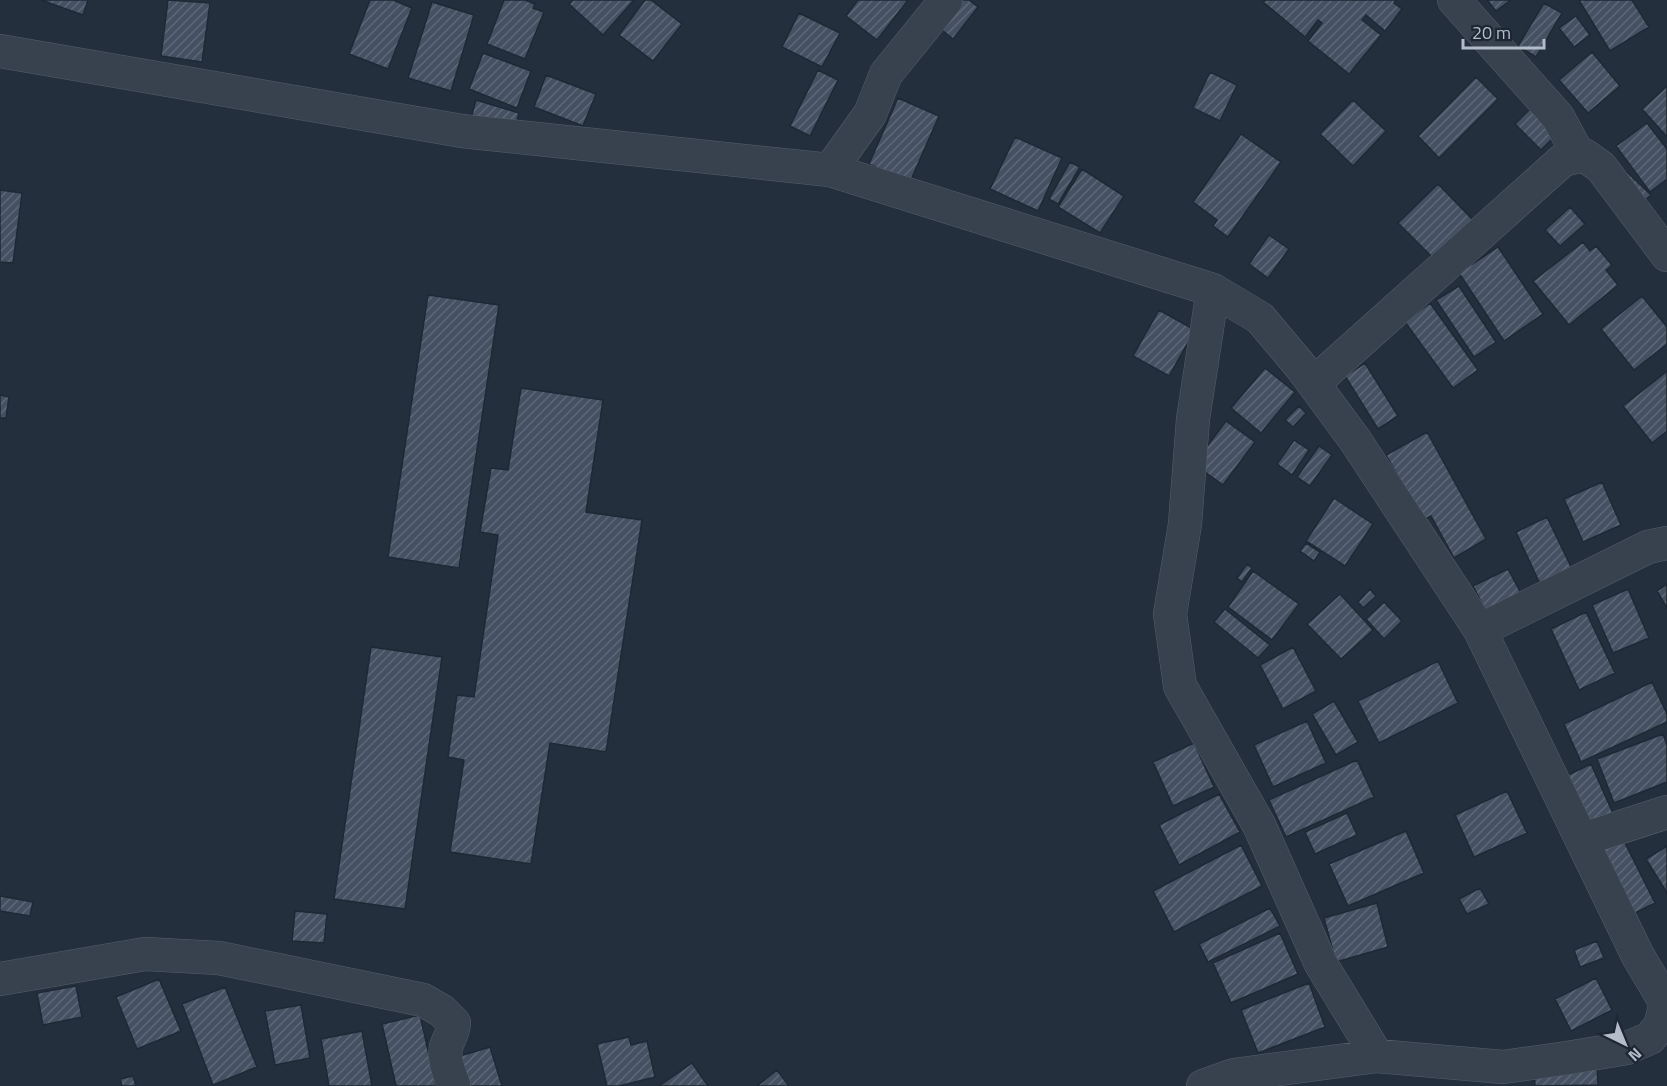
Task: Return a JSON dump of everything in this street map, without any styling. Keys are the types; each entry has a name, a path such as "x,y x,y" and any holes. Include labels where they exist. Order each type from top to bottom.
{"street":[{"path":"830,170 870,114 886,74 946,0"},
{"path":"1454,0 1551,109 1578,156"},
{"path":"0,51 462,131 830,170 1213,290 1260,318 1314,383 1355,440 1480,630 1584,839 1638,956 1666,1004 1660,1026 1650,1038 1627,1047 1500,1076 1377,1056 1234,1075 1203,1086"},
{"path":"1314,383 1563,160 1584,155 1601,167 1667,255"},
{"path":"1213,290 1193,419 1185,524 1170,614 1180,686 1259,825 1321,964 1377,1056"},
{"path":"1480,630 1648,547 1667,543"},
{"path":"1584,839 1667,812"},
{"path":"0,980 145,954 219,958 423,1000 442,1011 454,1023 453,1034 446,1048 446,1062 454,1086"}],"building":[{"path":"41,0 88,0 83,15"},
{"path":"168,0 210,3 202,62 161,56"},
{"path":"370,0 393,0 412,8 388,69 349,54"},
{"path":"504,0 525,0 535,4 533,8 544,12 525,59 487,44"},
{"path":"573,0 634,0 603,35 569,4"},
{"path":"645,0 651,0 682,24 653,61 619,35"},
{"path":"858,0 908,0 877,40 846,16"},
{"path":"957,0 969,0 978,7 953,39 937,26"},
{"path":"1266,0 1396,0 1394,3 1402,9 1385,31 1366,15 1362,20 1381,35 1349,74 1308,41 1322,23 1318,20 1305,37 1263,2"},
{"path":"1487,0 1511,0 1496,11"},
{"path":"1579,0 1632,0 1649,27 1610,51"},
{"path":"432,2 474,15 451,91 408,78"},
{"path":"1544,3 1562,13 1536,57 1518,46"},
{"path":"799,13 840,33 822,67 782,47"},
{"path":"1576,16 1590,35 1574,47 1559,28"},
{"path":"1592,52 1620,86 1588,113 1559,80"},
{"path":"483,53 531,71 517,108 469,89"},
{"path":"818,70 838,80 810,136 790,126"},
{"path":"1210,72 1237,85 1220,121 1193,108"},
{"path":"546,75 596,94 583,126 534,107"},
{"path":"1476,77 1498,99 1439,158 1418,136"},
{"path":"1667,86 1667,137 1642,109"},
{"path":"898,98 939,116 910,182 869,164"},
{"path":"476,100 519,113 514,131 471,118"},
{"path":"1353,100 1386,131 1353,166 1320,134"},
{"path":"1530,109 1556,135 1541,150 1515,124"},
{"path":"1647,123 1667,149 1667,179 1650,192 1616,146"},
{"path":"1241,134 1281,162 1228,237 1213,226 1217,220 1193,202"},
{"path":"1015,137 1062,158 1038,211 990,189"},
{"path":"1070,162 1080,167 1058,204 1049,199"},
{"path":"1082,169 1124,196 1100,233 1058,207"},
{"path":"1627,172 1651,195 1637,206 1616,182"},
{"path":"1438,184 1473,220 1433,258 1398,223"},
{"path":"0,190 22,193 13,263 0,262"},
{"path":"1570,207 1585,224 1560,246 1545,230"},
{"path":"1269,235 1289,249 1268,278 1249,264"},
{"path":"1583,242 1590,251 1596,246 1612,265 1606,270 1618,285 1569,325 1533,281"},
{"path":"1498,247 1543,314 1504,341 1459,273"},
{"path":"1459,286 1496,342 1474,357 1436,300"},
{"path":"428,295 499,305 459,568 388,557"},
{"path":"1642,296 1667,327 1667,344 1634,370 1601,329"},
{"path":"1430,303 1478,370 1453,388 1405,322"},
{"path":"1159,310 1195,330 1169,376 1133,356"},
{"path":"1365,363 1398,416 1378,429 1345,376"},
{"path":"1265,368 1295,392 1261,433 1231,408"},
{"path":"1667,371 1667,431 1652,443 1623,406"},
{"path":"521,388 603,400 586,512 642,520 606,752 550,743 531,864 450,852 464,760 448,757 457,695 474,697 498,535 480,532 491,468 508,470"},
{"path":"0,395 9,397 6,418 0,418"},
{"path":"1299,406 1306,413 1293,427 1285,420"},
{"path":"1226,421 1255,442 1223,485 1194,464"},
{"path":"1427,432 1486,539 1454,558 1431,516 1423,520 1386,455"},
{"path":"1294,440 1309,450 1292,475 1277,464"},
{"path":"1319,446 1332,455 1310,486 1297,477"},
{"path":"1602,482 1621,525 1583,542 1564,499"},
{"path":"1334,498 1373,524 1345,566 1306,541"},
{"path":"1547,517 1572,569 1540,584 1516,532"},
{"path":"1306,543 1320,552 1314,561 1300,551"},
{"path":"1247,564 1252,568 1242,582 1237,578"},
{"path":"1508,569 1523,597 1488,615 1473,586"},
{"path":"1253,571 1299,604 1272,640 1228,607"},
{"path":"1667,584 1667,608 1657,591"},
{"path":"1370,589 1376,596 1363,608 1358,602"},
{"path":"1628,589 1649,638 1613,653 1592,605"},
{"path":"1340,594 1373,630 1341,659 1307,624"},
{"path":"1384,602 1402,621 1384,639 1366,619"},
{"path":"1225,609 1270,645 1258,658 1214,622"},
{"path":"1586,612 1615,673 1579,690 1551,629"},
{"path":"371,647 442,657 405,909 334,899"},
{"path":"1293,647 1316,691 1283,709 1260,665"},
{"path":"1438,661 1458,703 1379,743 1358,701"},
{"path":"1652,682 1667,714 1667,722 1581,762 1564,724"},
{"path":"1334,701 1358,742 1336,755 1312,714"},
{"path":"1307,721 1326,763 1273,787 1254,745"},
{"path":"1663,734 1667,745 1667,782 1614,803 1597,759"},
{"path":"1194,743 1214,787 1173,806 1153,762"},
{"path":"1357,760 1374,797 1286,837 1269,800"},
{"path":"1591,764 1616,820 1594,831 1568,775"},
{"path":"1507,791 1527,833 1474,857 1455,815"},
{"path":"1219,794 1240,832 1179,865 1159,825"},
{"path":"1347,813 1357,835 1315,854 1305,832"},
{"path":"1406,831 1424,873 1348,906 1329,864"},
{"path":"1623,839 1655,903 1635,913 1603,849"},
{"path":"1241,845 1262,886 1174,932 1153,891"},
{"path":"1667,846 1667,893 1646,859"},
{"path":"1480,888 1489,904 1467,914 1459,899"},
{"path":"0,896 33,902 30,916 0,911"},
{"path":"1377,903 1388,947 1336,962 1324,918"},
{"path":"1270,908 1280,926 1208,962 1199,944"},
{"path":"295,911 327,914 324,943 292,941"},
{"path":"1280,933 1298,974 1231,1003 1213,963"},
{"path":"1597,941 1604,958 1580,967 1574,950"},
{"path":"1596,978 1612,1010 1571,1031 1555,999"},
{"path":"159,979 181,1031 137,1049 116,997"},
{"path":"1309,983 1325,1027 1258,1053 1241,1010"},
{"path":"76,986 82,1017 43,1025 37,993"},
{"path":"225,987 257,1067 213,1085 182,1004"},
{"path":"301,1005 310,1058 275,1065 265,1011"},
{"path":"420,1015 436,1086 396,1086 382,1024"},
{"path":"362,1031 372,1086 329,1086 321,1039"},
{"path":"629,1037 631,1045 647,1041 655,1077 619,1086 607,1086 597,1044"},
{"path":"490,1047 502,1086 459,1086 450,1059"},
{"path":"692,1063 708,1086 659,1086"},
{"path":"1597,1064 1598,1085 1535,1086 1534,1067"},
{"path":"777,1070 789,1086 757,1086"},
{"path":"133,1076 136,1086 122,1086 120,1079"}]}
